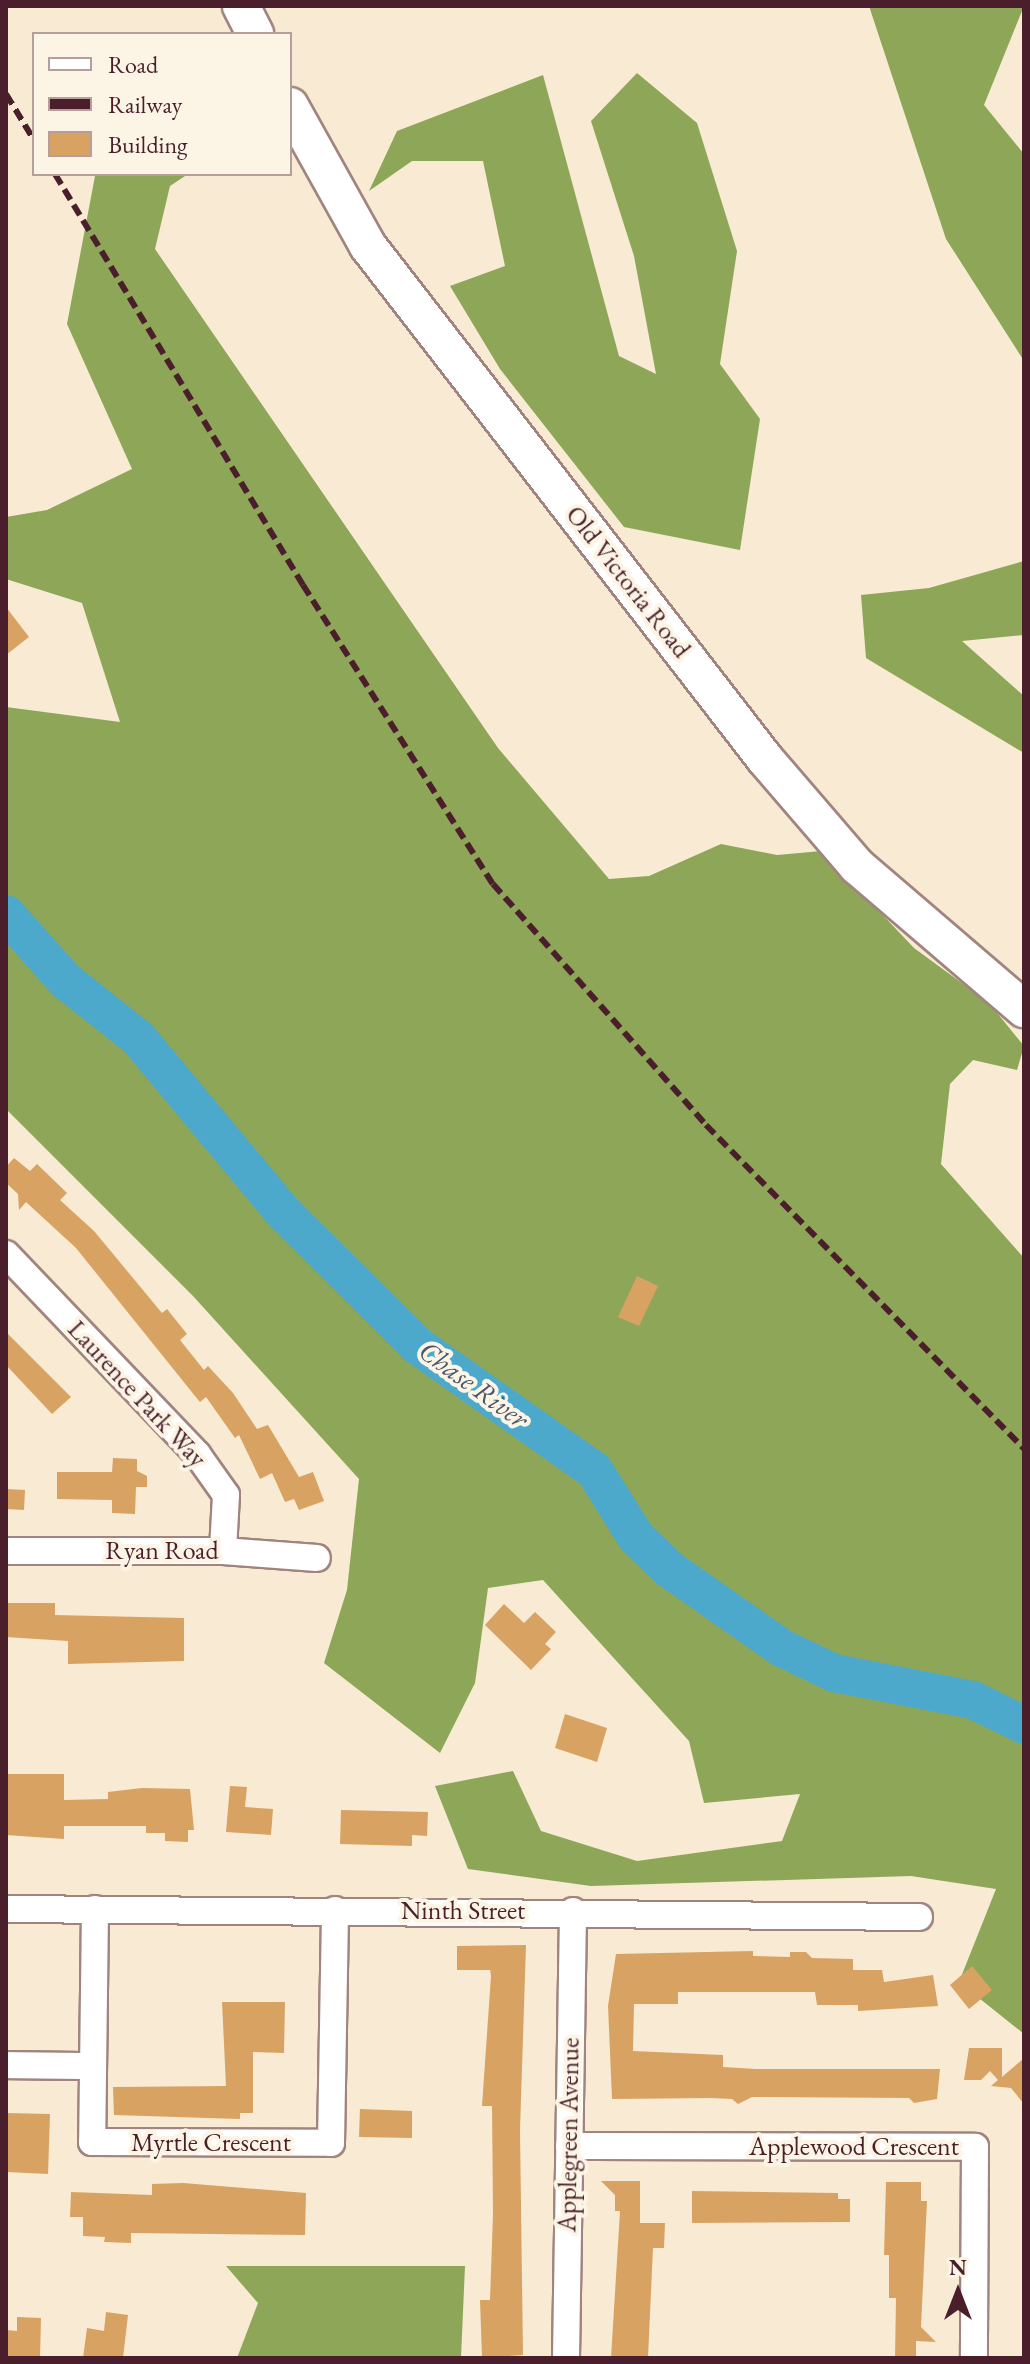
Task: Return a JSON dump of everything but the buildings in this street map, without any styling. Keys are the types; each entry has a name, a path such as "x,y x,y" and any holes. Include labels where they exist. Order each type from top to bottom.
{"street":[{"path":"241,6 254,32"},
{"name":"Old Victoria Road","path":"292,110 368,246 765,759 857,866 1024,1009"},
{"name":"Laurence Park Way","path":"6,1254 197,1454 226,1495 223,1551"},
{"name":"Ryan Road","path":"6,1551 223,1551 317,1558"},
{"name":"Ninth Street","path":"6,1909 573,1911 919,1917"},
{"name":"Myrtle Crescent","path":"95,1909 92,2142 331,2143 335,1910"},
{"name":"Applegreen Avenue","path":"566,2358 573,1911"},
{"path":"6,2065 91,2066"},
{"name":"Applewood Crescent","path":"569,2146 975,2147 974,2358"}],"green space":[{"path":"869,6 1024,6 984,105 1024,154 1024,361 946,239"},
{"path":"637,73 697,123 737,251 720,364 760,419 740,550 624,527 500,369 450,286 505,266 483,161 412,161 369,191 397,131 543,75 619,356 656,374 634,256 591,121"},
{"path":"95,176 185,176 170,186 155,249 498,748 609,879 649,876 721,844 777,855 822,851 914,948 989,1003 1024,1046 1017,1070 973,1060 950,1084 941,1164 1024,1258 1024,2034 959,1982 996,1889 911,1876 591,1886 468,1869 435,1786 513,1771 541,1831 637,1861 782,1841 800,1794 704,1803 689,1741 543,1580 488,1588 475,1683 440,1753 324,1663 347,1590 359,1479 193,1296 6,1109 6,707 120,722 82,603 6,579 6,517 47,510 132,469 67,324"},
{"path":"1024,561 1024,635 962,641 1024,696 1024,753 866,658 861,595 929,588"},
{"path":"226,2266 465,2266 461,2358 237,2358 258,2303"}],"waterway":[{"name":"Chase River","path":"6,914 66,981 138,1038 284,1213 418,1346 594,1470 636,1537 669,1569 782,1648 834,1673 973,1700 1024,1725"}],"railway":[{"path":"6,94 32,137"},
{"path":"56,176 303,585 493,884 706,1125 1024,1449"}]}
